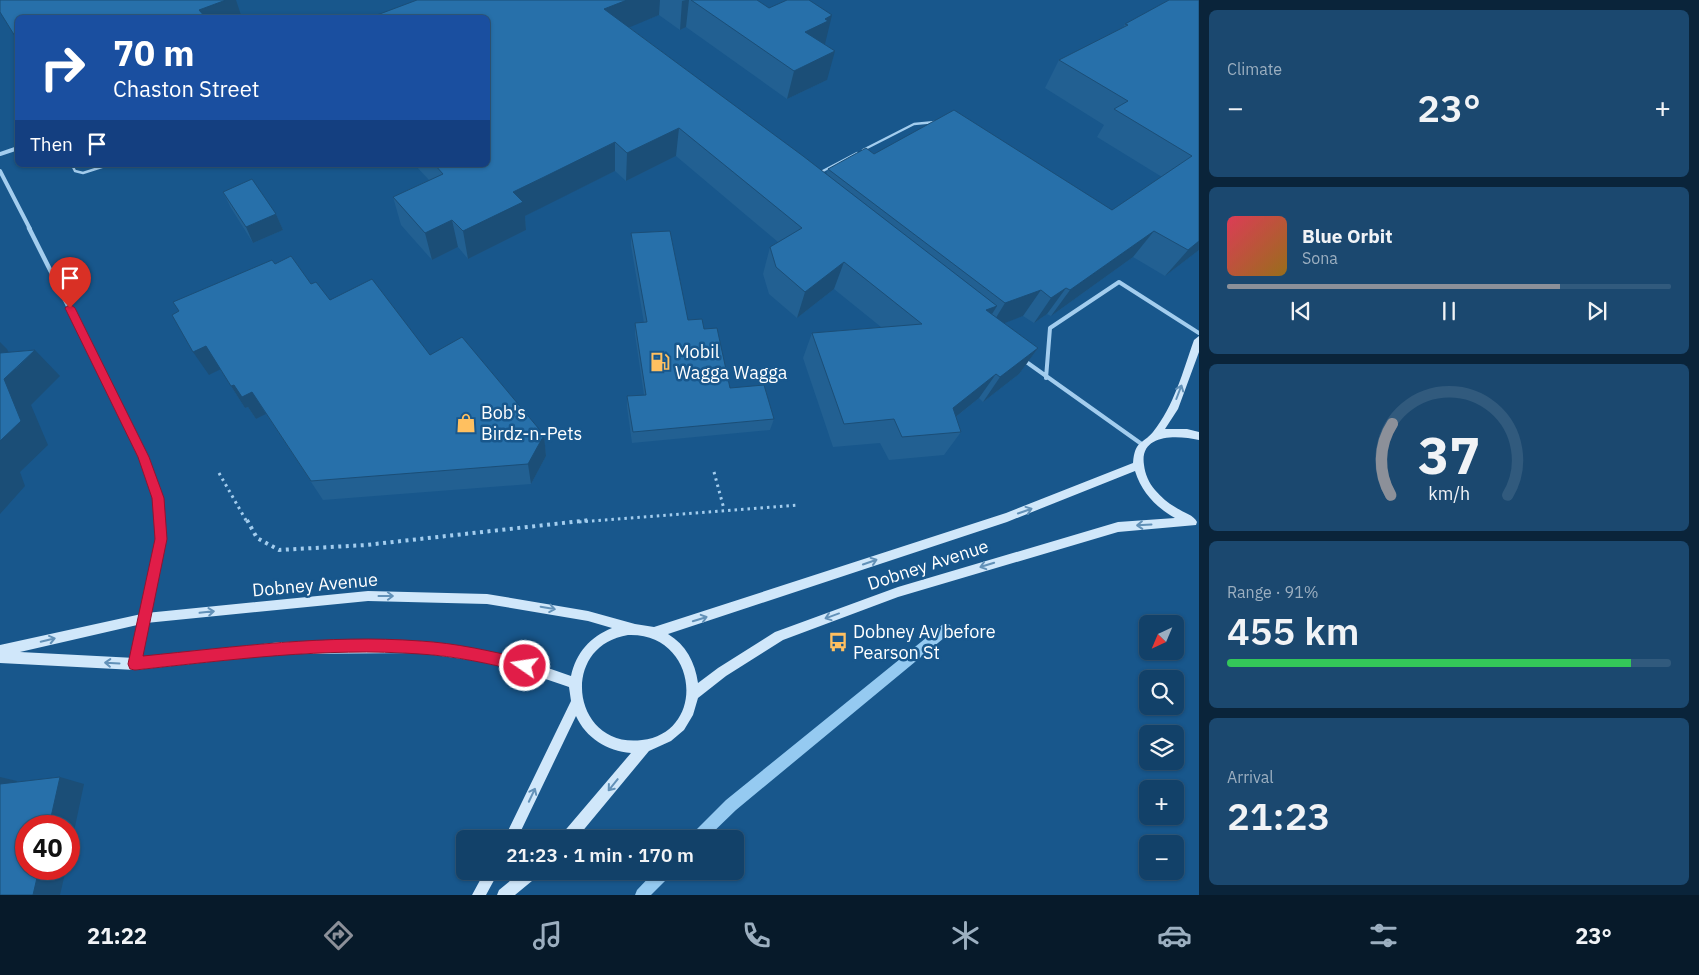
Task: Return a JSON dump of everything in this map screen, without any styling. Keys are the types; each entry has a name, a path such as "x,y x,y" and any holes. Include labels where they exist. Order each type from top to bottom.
{"main road":[{"path":"1196,523 1161,504 1150,492 1138,466 1139,455 1143,446 1156,435 1173,409 1199,340"},
{"path":"1156,435 1172,431 1199,436"},
{"name":"Dobney Avenue","path":"653,633 1015,514 1138,466"},
{"name":"Dobney Avenue","path":"693,694 722,672 779,636 898,592 1118,527 1196,523"},
{"name":"Dobney Avenue","path":"0,651 146,618 368,596 487,599 588,616 634,629"},
{"path":"634,629 653,633 670,642 683,656 692,674 693,694 686,719 675,733 661,742 644,747 626,747 609,741 595,731 583,717 577,700 576,684 580,666 588,651 601,639 617,631 634,629"},
{"path":"0,658 135,664 280,648 420,647 477,654 506,661 576,684"},
{"path":"514,830 577,700"},
{"path":"575,830 644,747"},
{"path":"478,895 487,880"},
{"path":"504,895 522,880"}],"street":[{"path":"0,154 15,149"},
{"path":"0,171 122,411 144,457 158,498 161,539 135,664"}],"lane":[{"path":"817,175 914,124 942,122"},
{"path":"73,167 75,171 83,173 102,167"},
{"path":"1046,378 1050,328 1119,282 1199,334"},
{"path":"1022,360 1143,446"}],"path":[{"path":"714,472 724,510"},
{"path":"219,473 257,538 279,550 366,545 612,518 798,505"}],"building":[{"path":"0,0 226,0 199,10 203,15 15,15 15,36 0,12"},
{"path":"417,0 627,0 604,9 803,156 997,306 986,310 1038,348 1000,377 996,374 953,408 961,432 902,437 894,419 844,424 812,333 922,324 844,262 805,292 776,267 770,247 802,228 679,128 627,153 615,142 513,192 523,202 463,231 452,220 425,233 393,197 443,174 437,167 490,167 490,15 377,15"},
{"path":"691,0 757,0 769,8 787,0 809,0 832,15 825,19 828,21 805,32 835,51 794,71"},
{"path":"1169,0 1199,0 1199,241 1188,250 1154,231 1070,290 1066,288 1051,298 1041,290 1005,303 828,169 866,148 874,154 954,110 1112,210 1192,156 1114,109 1128,101 1059,60 1128,25 1125,24"},
{"path":"252,179 276,214 246,227 223,192"},
{"path":"670,231 688,320 702,319 704,329 717,328 730,388 764,385 774,419 633,432 627,396 646,395 635,323 647,322 631,233"},
{"path":"291,256 311,284 316,282 330,300 372,279 430,355 462,337 544,435 528,464 311,481 252,392 242,397 234,385 231,386 206,346 193,352 172,315 179,311 173,302 272,260 275,264"},
{"path":"35,350 4,379 21,421 0,441 0,353"},
{"path":"60,777 51,815 15,815 15,880 36,880 33,895 0,895 0,784"}],"waterway":[{"path":"706,830 731,805 946,629"},
{"path":"642,895 656,880"}],"place":[{"name":"Mobil Wagga Wagga","path":"660,362"},
{"name":"Bob's Birdz-n-Pets","path":"466,423"},
{"name":"Dobney Av before Pearson St","path":"838,642"}],"route":[{"path":"70,308 144,457 158,498 161,539 135,664 280,648 354,646 420,647 477,654 525,666"}]}
